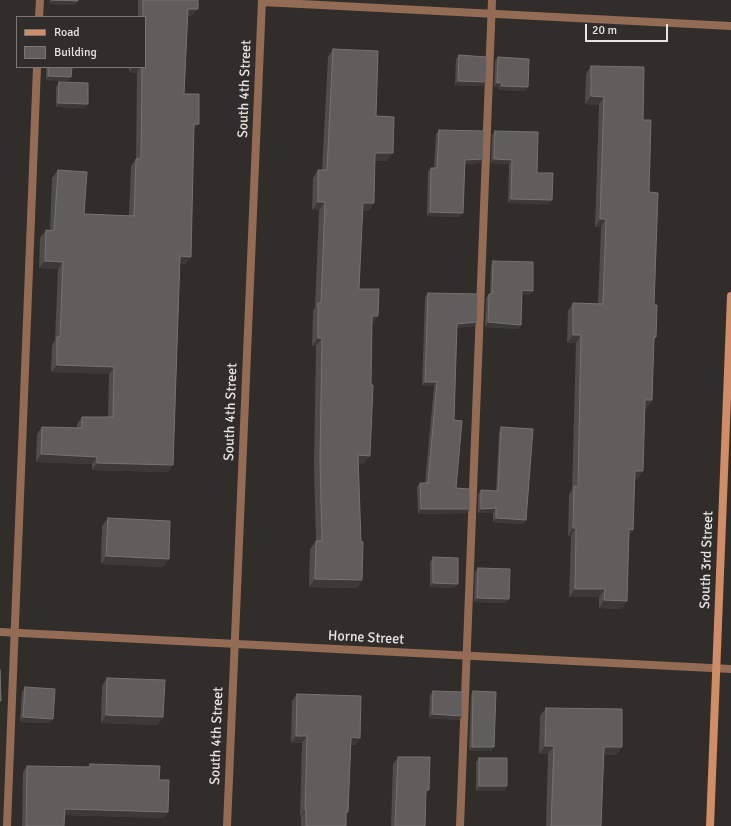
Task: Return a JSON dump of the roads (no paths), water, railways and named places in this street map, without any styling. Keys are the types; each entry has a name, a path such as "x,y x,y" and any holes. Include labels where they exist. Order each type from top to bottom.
{"street":[{"path":"39,16 40,0"},
{"path":"460,826 492,0"},
{"path":"262,1 731,26"},
{"name":"South 4th Street","path":"227,826 262,1"},
{"path":"7,826 37,68"},
{"name":"South 3rd Street","path":"710,826 715,668 731,296"},
{"name":"Horne Street","path":"0,632 731,669"}]}
